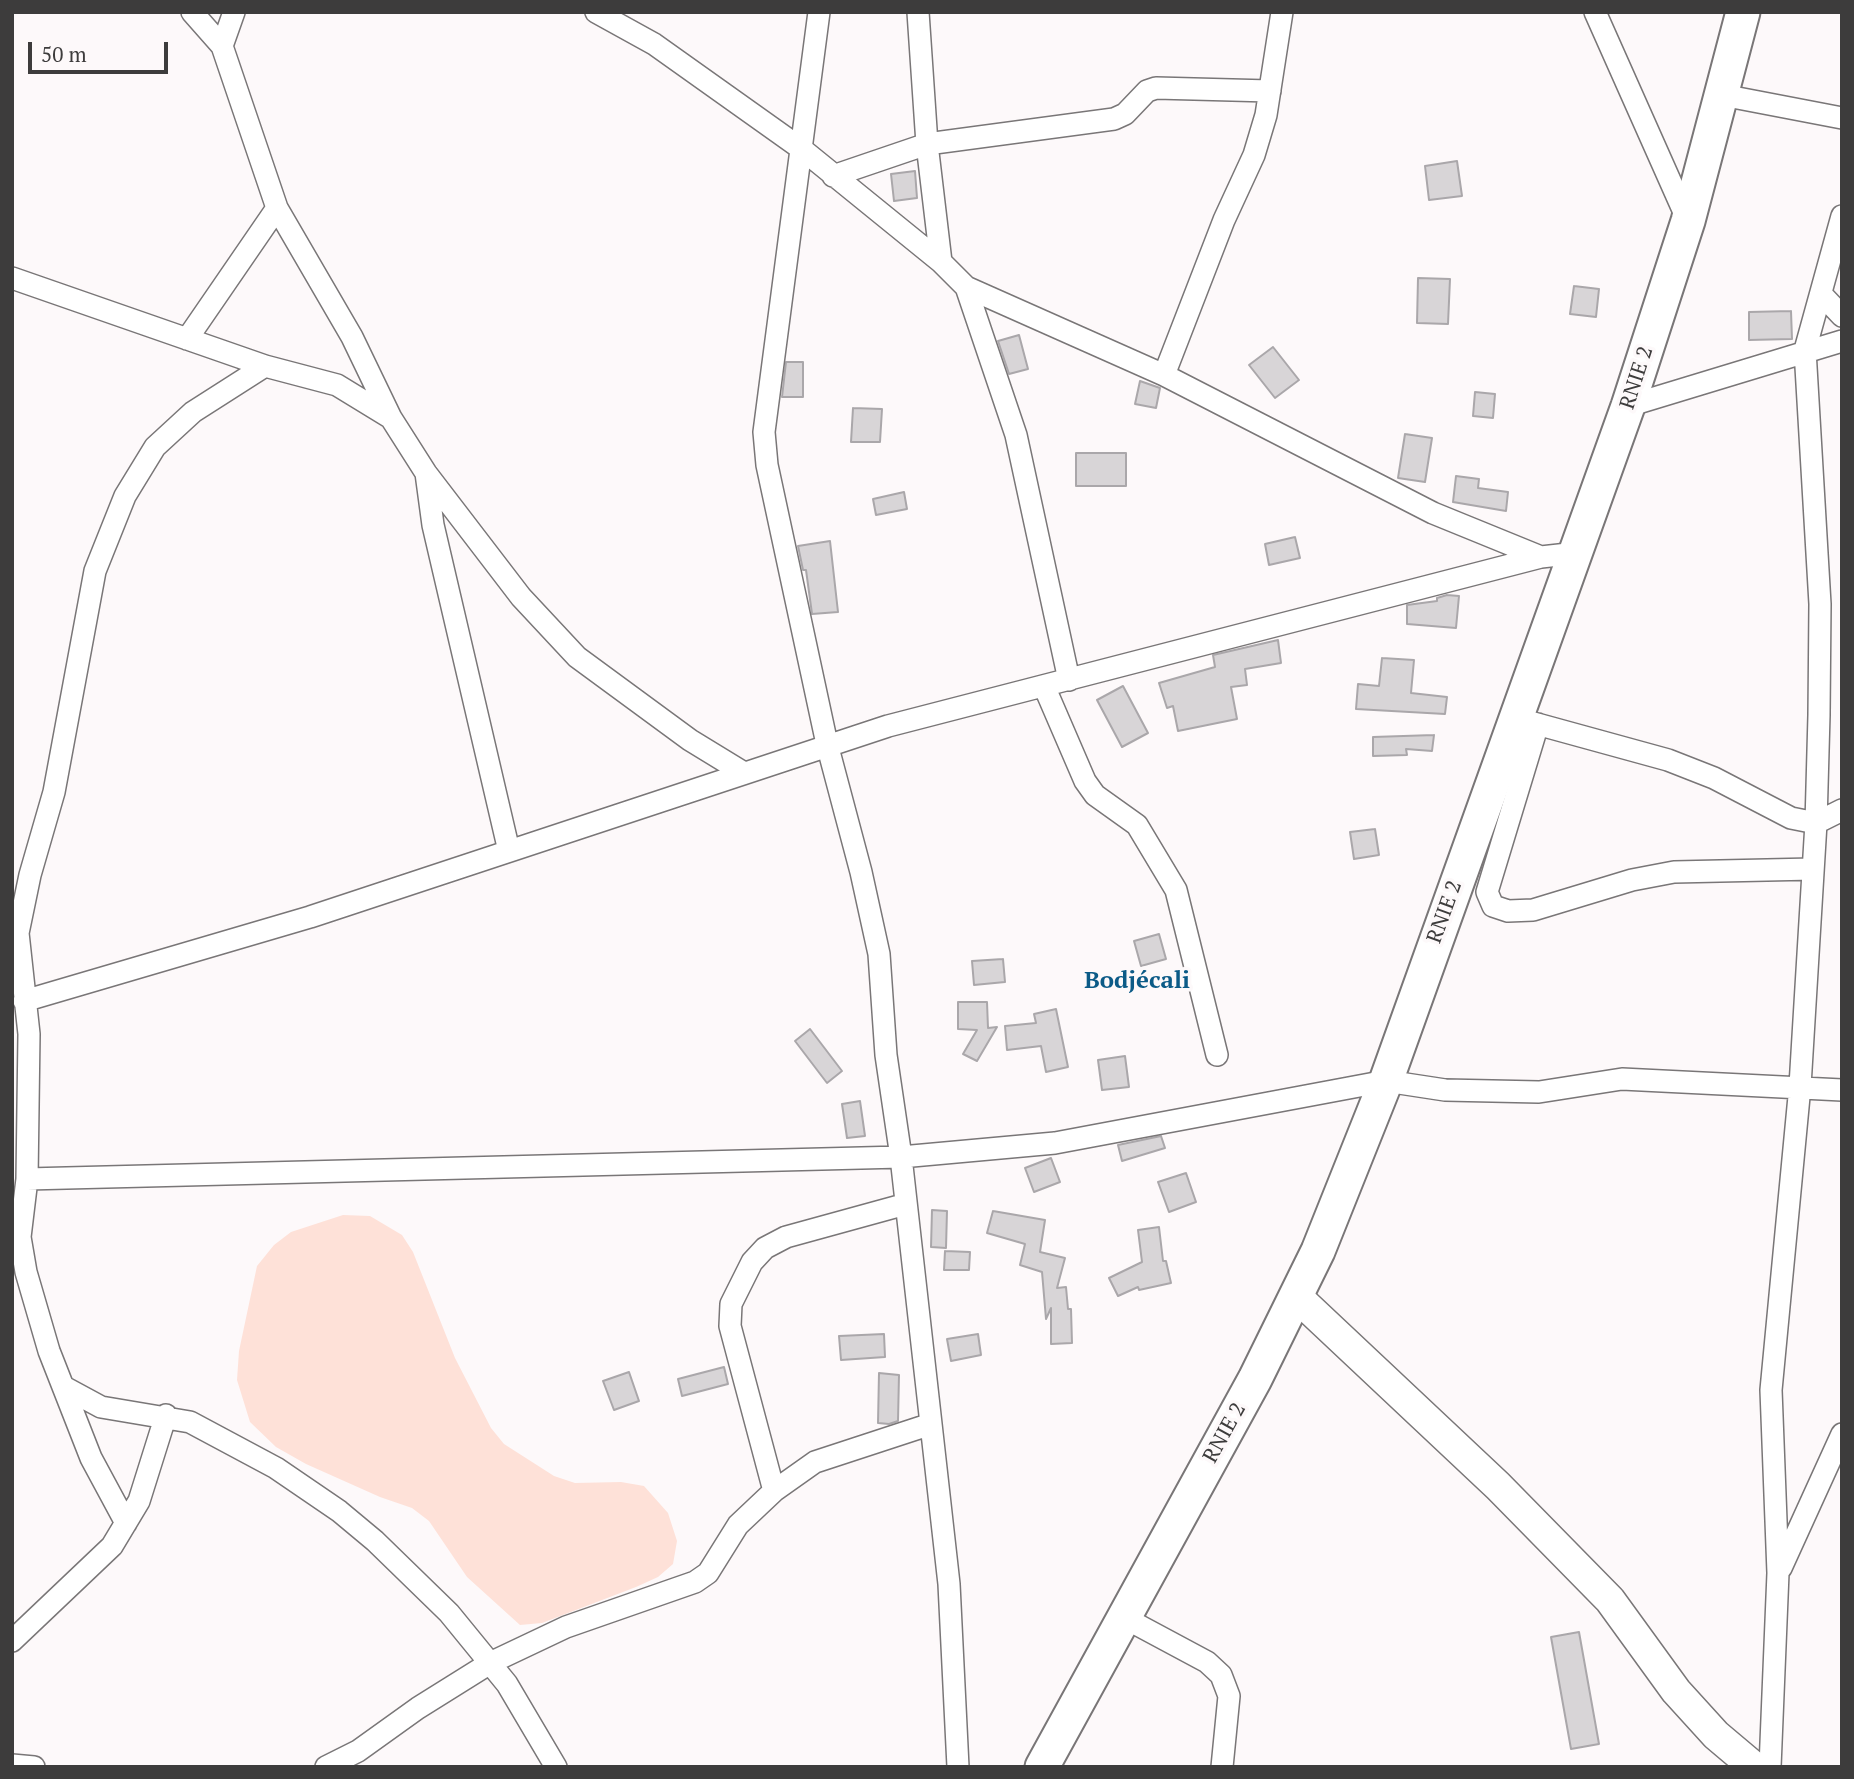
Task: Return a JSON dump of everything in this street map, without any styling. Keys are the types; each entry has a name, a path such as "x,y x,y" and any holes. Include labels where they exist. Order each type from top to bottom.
{"main road":[{"name":"RNIE 2","path":"1042,1767 1255,1379 1297,1297 1386,1082 1450,897 1527,721 1577,552 1688,222 1743,12"}],"street":[{"path":"192,12 222,46 277,208 352,337 391,418 426,473 521,597 577,657 690,740 744,773"},
{"path":"222,46 234,12"},
{"path":"596,12 654,44 803,150 942,262 966,287 1164,375 1433,513 1541,557"},
{"path":"819,12 764,432 767,465 827,744 861,872 878,954 886,1055 901,1157 949,1584 958,1767"},
{"path":"918,12 927,144 942,262"},
{"path":"1164,375 1224,220 1254,155 1270,91 1282,12"},
{"path":"1595,12 1688,222"},
{"path":"833,176 927,144 1114,119 1125,114 1147,91 1156,88 1270,91"},
{"path":"1722,95 1842,118"},
{"path":"187,339 277,208"},
{"path":"1770,1767 1778,1573 1771,1390 1800,1086 1816,823 1820,604 1805,350 1842,216"},
{"path":"12,278 265,366 337,385 391,418"},
{"path":"966,287 1016,435 1069,680"},
{"path":"1822,296 1842,316"},
{"path":"1628,405 1842,341"},
{"path":"126,1523 90,1458 32,1299 20,1237 27,1179 29,1034 18,933 30,874 54,792 95,570 125,496 155,447 193,412 265,366"},
{"path":"426,473 433,525 509,851"},
{"path":"24,1001 310,917 827,744 1541,557 1577,552"},
{"path":"1044,686 1085,781 1101,800 1137,825 1177,890 1217,1055"},
{"path":"1813,869 1674,872 1632,880 1533,910 1501,910 1489,901 1487,892 1527,721 1668,760 1714,778 1781,813 1816,823 1842,810"},
{"path":"27,1179 901,1157 1055,1143 1386,1082 1445,1090 1539,1092 1622,1079 1842,1090"},
{"path":"774,1491 730,1326 731,1304 752,1262 765,1248 786,1237 906,1204"},
{"path":"1297,1297 1498,1486 1610,1600 1676,1691 1716,1735 1754,1767"},
{"path":"64,1387 102,1407 166,1415 190,1422 276,1468 339,1511 375,1541 449,1613 507,1684 556,1767"},
{"path":"12,1641 112,1546 139,1501 166,1415"},
{"path":"326,1767 358,1751 418,1707 490,1663 566,1627 695,1582 708,1573 738,1525 774,1491 815,1462 931,1424"},
{"path":"1778,1573 1842,1434"},
{"path":"1123,1617 1207,1662 1221,1675 1229,1696 1222,1767"},
{"path":"12,1765 34,1767"}],"shaded area":[{"path":"343,1215 370,1216 402,1235 413,1252 455,1358 491,1428 504,1444 554,1476 575,1483 621,1482 644,1486 668,1513 677,1541 673,1564 658,1577 636,1587 542,1623 520,1625 467,1577 429,1521 412,1508 380,1497 306,1464 276,1447 250,1422 237,1380 239,1351 257,1266 274,1245 291,1232"}],"building":[{"path":"1457,161 1462,196 1429,200 1425,166"},
{"path":"915,171 917,198 894,201 891,174"},
{"path":"1418,278 1450,279 1448,324 1417,323"},
{"path":"1574,286 1599,289 1596,317 1570,314"},
{"path":"1791,311 1792,339 1749,340 1749,312"},
{"path":"1019,335 1028,369 1009,374 998,341"},
{"path":"1273,347 1299,380 1275,398 1249,365"},
{"path":"786,362 803,362 803,397 782,397"},
{"path":"1140,381 1160,388 1156,408 1135,404"},
{"path":"1475,392 1495,394 1493,418 1473,416"},
{"path":"853,408 882,409 880,442 851,442"},
{"path":"1405,434 1432,438 1425,482 1398,478"},
{"path":"1076,453 1126,453 1126,486 1076,486"},
{"path":"1456,476 1479,479 1478,488 1508,492 1506,511 1453,502"},
{"path":"904,492 907,509 876,515 873,499"},
{"path":"1295,537 1300,558 1269,565 1265,544"},
{"path":"830,541 838,612 812,614 806,570 803,570 798,546"},
{"path":"1459,596 1456,628 1407,624 1407,605 1437,601 1437,598"},
{"path":"1278,640 1281,663 1245,669 1247,685 1231,687 1237,719 1178,731 1173,706 1167,708 1159,683 1215,667 1213,655"},
{"path":"1382,658 1414,660 1411,693 1447,697 1445,714 1356,709 1358,684 1379,686"},
{"path":"1123,686 1148,733 1122,747 1097,700"},
{"path":"1434,735 1432,751 1406,749 1407,755 1373,756 1373,737"},
{"path":"1375,829 1379,855 1354,859 1350,832"},
{"path":"1159,934 1166,959 1141,966 1134,941"},
{"path":"1003,959 1005,982 974,985 972,961"},
{"path":"958,1002 987,1002 988,1028 997,1027 977,1061 963,1054 977,1030 958,1029"},
{"path":"1056,1009 1068,1067 1046,1072 1041,1046 1007,1050 1005,1026 1036,1023 1034,1014"},
{"path":"810,1029 842,1071 827,1083 795,1041"},
{"path":"1125,1056 1129,1087 1102,1090 1098,1060"},
{"path":"860,1101 865,1136 847,1138 842,1104"},
{"path":"1161,1136 1165,1148 1122,1161 1118,1145"},
{"path":"1051,1158 1060,1182 1034,1192 1025,1168"},
{"path":"1186,1173 1196,1202 1169,1212 1158,1182"},
{"path":"932,1210 947,1211 946,1248 931,1247"},
{"path":"993,1211 1045,1220 1040,1252 1065,1258 1057,1288 1066,1287 1068,1309 1071,1309 1072,1343 1051,1344 1051,1308 1046,1319 1042,1272 1020,1265 1025,1244 987,1233"},
{"path":"1159,1227 1163,1261 1166,1261 1171,1283 1139,1290 1138,1287 1118,1296 1109,1278 1142,1262 1138,1230"},
{"path":"945,1251 970,1252 969,1270 944,1270"},
{"path":"884,1334 885,1357 841,1360 839,1336"},
{"path":"978,1334 981,1355 951,1361 947,1339"},
{"path":"724,1367 728,1384 682,1396 678,1379"},
{"path":"629,1372 639,1401 614,1410 603,1381"},
{"path":"879,1373 899,1375 898,1421 889,1424 878,1423"},
{"path":"1579,1632 1599,1744 1571,1749 1551,1637"}],"district":[{"name":"Bodjécali","path":"1137,981"}]}
